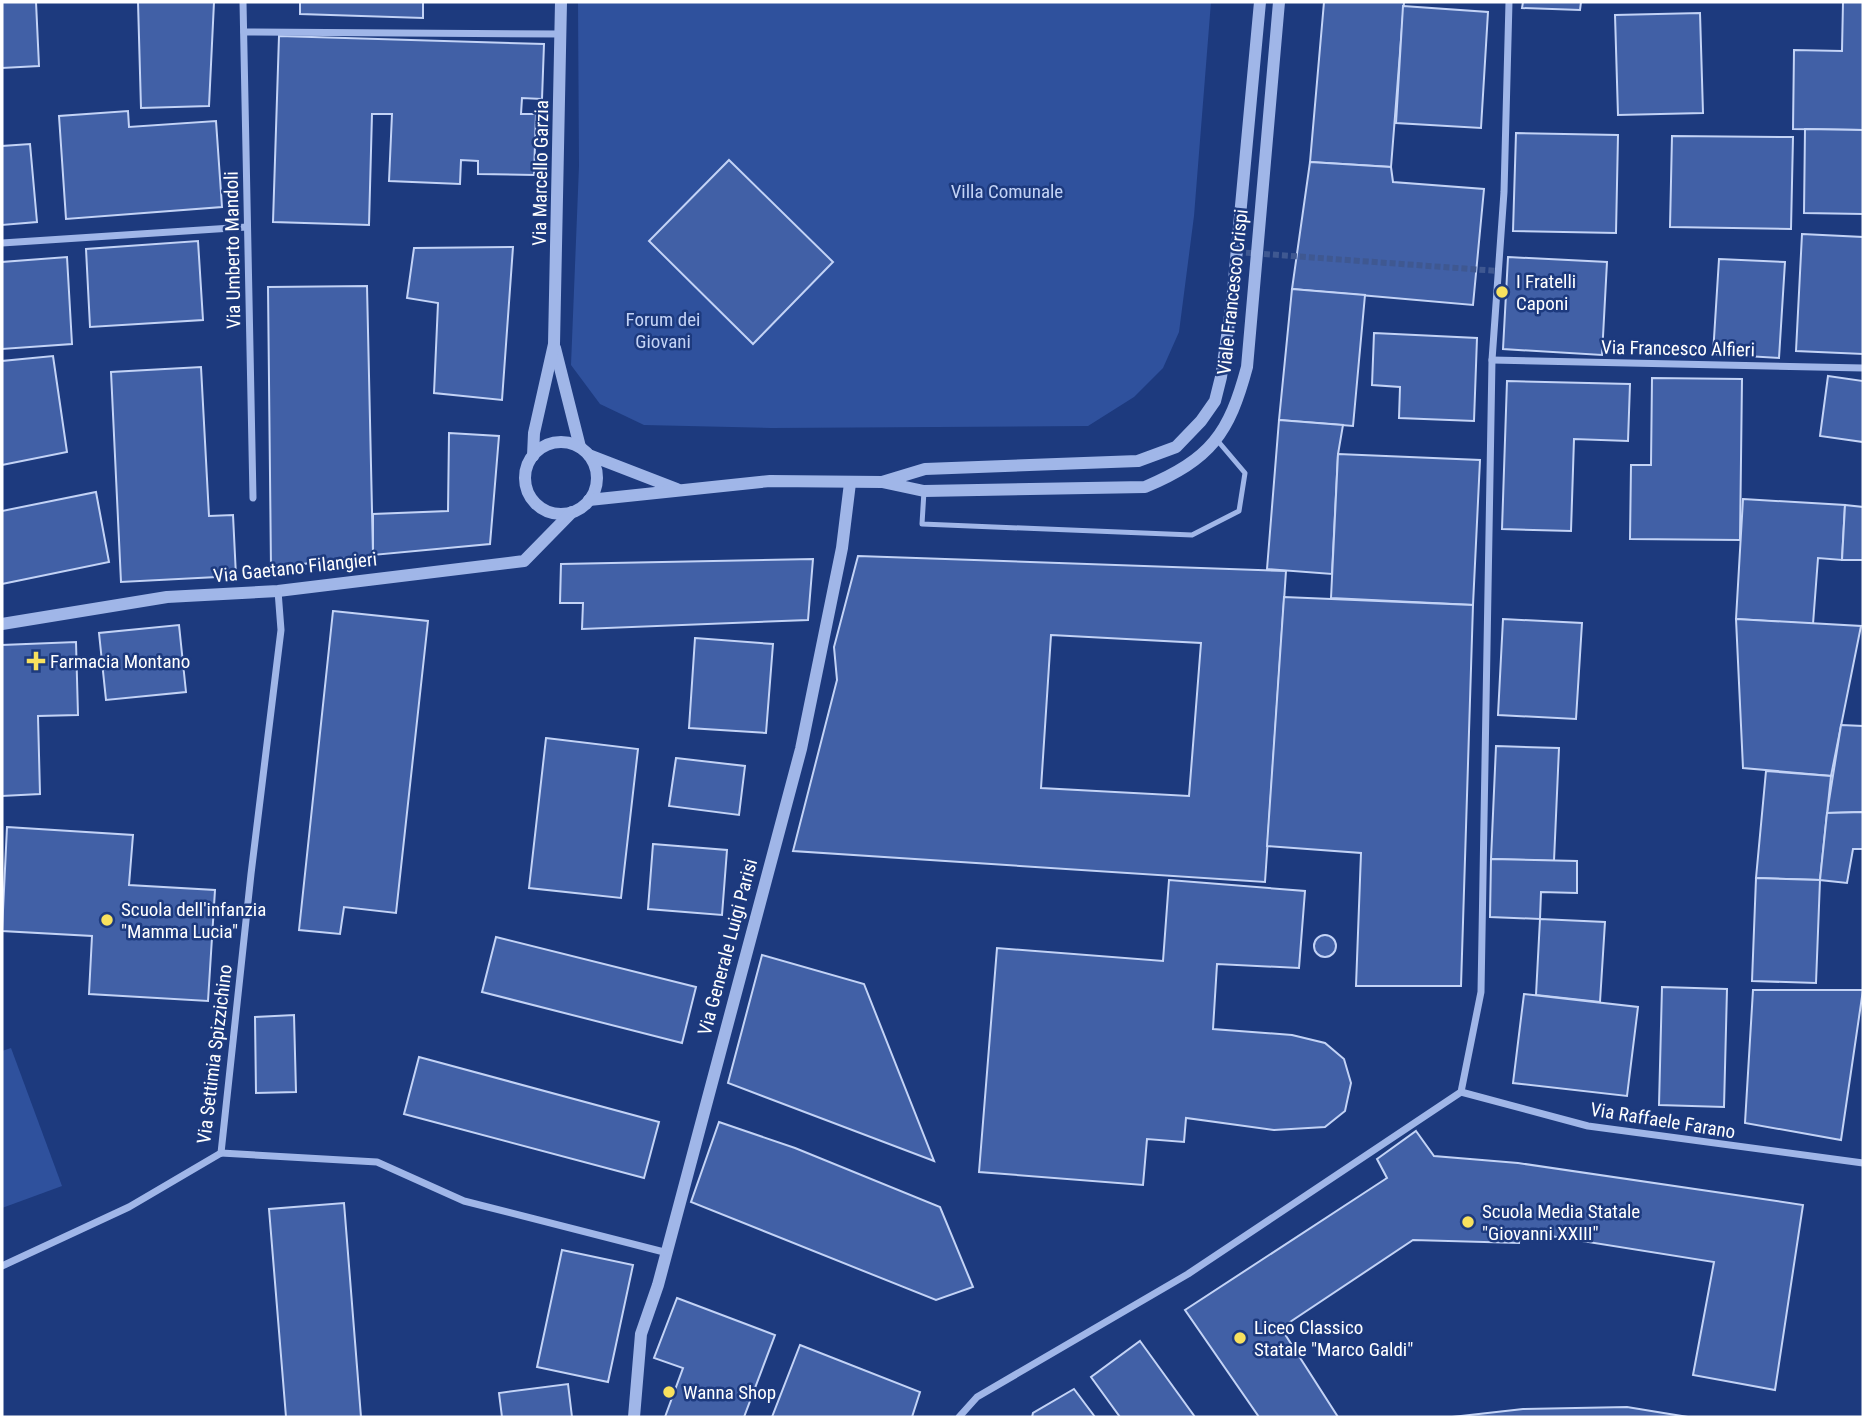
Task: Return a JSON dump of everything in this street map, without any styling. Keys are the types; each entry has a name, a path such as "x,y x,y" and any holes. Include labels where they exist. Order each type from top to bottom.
{"street":[{"name":"Via Umberto Mandoli","path":"243,2 253,498"},
{"name":"Via Marcello Garzia","path":"554,344 561,2"},
{"name":"Viale Francesco Crispi","path":"882,482 926,469 1138,461 1176,447 1201,421 1215,401 1232,302 1260,2"},
{"name":"Viale Francesco Crispi","path":"572,512 589,500 770,481 882,482 924,491 1145,487 1174,475 1217,440 1236,408 1247,367 1279,2"},
{"path":"959,1417 977,1397 1188,1274 1461,1092 1481,992 1493,360 1504,192 1509,2"},
{"path":"244,32 562,34"},
{"path":"2,243 247,227"},
{"path":"554,344 584,451 594,463 597,482 589,500"},
{"path":"554,344 534,433 533,456 525,477 532,499 550,512 572,512"},
{"name":"Via Francesco Alfieri","path":"1493,360 1863,368"},
{"name":"Viale Francesco Crispi","path":"533,456 549,443 570,443 680,490"},
{"name":"Via Generale Luigi Parisi","path":"634,1417 641,1334 658,1285 664,1252 801,748 842,548 850,483"},
{"name":"Via Gaetano Filangieri","path":"2,624 167,597 278,591 524,561 572,512"},
{"name":"Via Settimia Spizzichino","path":"2,1266 129,1207 221,1153 249,887 281,630 278,591"},
{"name":"Via Raffaele Farano","path":"1461,1092 1588,1125 1863,1163"},
{"path":"221,1153 377,1162 464,1201 664,1252"}],"lane":[{"path":"924,491 922,524 1192,535 1239,511 1245,473 1217,440"}],"green space":[{"name":"Villa Comunale","path":"578,2 1211,2 1194,216 1179,332 1163,368 1134,397 1088,426 771,428 644,425 600,404 571,365 579,166"},
{"path":"11,1048 62,1186 2,1208 2,1051"}],"building":[{"path":"2,2 36,2 39,66 2,68"},
{"path":"138,2 214,2 209,106 141,108"},
{"path":"300,2 423,2 423,18 300,14"},
{"path":"1324,2 1404,2 1391,167 1310,162"},
{"path":"1523,2 1581,2 1580,10 1522,8"},
{"path":"1843,2 1863,2 1863,130 1793,129 1794,50 1842,51"},
{"path":"1403,6 1488,12 1481,128 1396,123"},
{"path":"1700,13 1703,113 1618,115 1615,15"},
{"path":"279,36 544,44 542,99 522,98 521,114 536,114 534,175 478,174 478,161 461,160 460,184 389,181 392,114 372,114 369,225 273,222"},
{"path":"128,111 129,127 216,121 222,207 66,219 59,116"},
{"path":"1805,129 1863,130 1863,214 1804,213"},
{"path":"1516,133 1618,135 1616,233 1513,231"},
{"path":"1672,136 1793,137 1791,229 1670,227"},
{"path":"30,144 37,222 2,225 2,146"},
{"path":"729,160 833,262 753,344 649,241"},
{"path":"1310,162 1391,167 1393,182 1484,189 1473,305 1292,289"},
{"path":"1802,234 1863,237 1863,354 1796,351"},
{"path":"198,241 203,320 90,327 86,249"},
{"path":"513,247 502,400 434,393 438,303 407,298 414,248"},
{"path":"67,257 72,344 2,349 2,262"},
{"path":"1508,257 1607,262 1602,355 1503,349"},
{"path":"1719,259 1785,262 1779,358 1713,354"},
{"path":"367,286 373,555 271,568 268,287"},
{"path":"1292,289 1365,295 1353,426 1279,420"},
{"path":"1374,333 1477,338 1474,421 1399,418 1400,387 1372,385"},
{"path":"53,356 67,452 2,465 2,361"},
{"path":"201,367 209,516 233,515 236,576 121,582 111,372"},
{"path":"1828,376 1863,381 1863,442 1820,436"},
{"path":"1652,378 1742,379 1740,540 1630,539 1631,465 1651,465"},
{"path":"1507,381 1630,384 1628,441 1574,439 1571,531 1502,529"},
{"path":"1279,420 1343,425 1338,454 1332,574 1267,569"},
{"path":"449,433 499,436 490,544 373,555 373,514 448,511"},
{"path":"1338,454 1480,460 1473,605 1331,598"},
{"path":"96,492 109,562 2,584 2,511"},
{"path":"1743,499 1845,505 1842,560 1818,558 1813,624 1736,619"},
{"path":"1845,505 1863,507 1863,560 1842,560"},
{"path":"858,556 1286,571 1265,882 793,851 837,680 834,647","holes":["1051,635 1201,643 1189,796 1041,788"]},
{"path":"813,559 808,620 582,629 583,603 560,603 561,564"},
{"path":"1284,597 1473,605 1461,986 1356,986 1361,853 1267,846"},
{"path":"333,611 428,621 396,913 344,907 340,934 299,930"},
{"path":"1503,619 1582,623 1576,719 1498,715"},
{"path":"1736,619 1861,626 1831,776 1743,768"},
{"path":"179,625 186,692 106,700 99,633"},
{"path":"695,638 773,644 766,733 689,728"},
{"path":"76,642 78,715 38,716 40,794 2,796 2,645"},
{"path":"1841,725 1863,726 1863,812 1827,813"},
{"path":"546,738 638,749 621,898 529,888"},
{"path":"1496,746 1559,748 1554,861 1491,859"},
{"path":"676,758 745,766 739,815 669,806"},
{"path":"1766,771 1831,776 1820,880 1756,878"},
{"path":"1863,812 1863,849 1853,849 1847,883 1820,880 1827,813"},
{"name":"Scuola dell'infanzia \"Mamma Lucia\"","path":"7,827 133,835 129,885 215,890 208,1001 89,994 92,936 2,931"},
{"path":"653,844 727,850 722,915 648,909"},
{"path":"1491,859 1577,861 1577,893 1541,892 1540,919 1490,917"},
{"path":"1756,878 1820,880 1816,983 1752,981"},
{"path":"1169,880 1305,891 1299,968 1217,964 1213,1029 1292,1035 1325,1043 1344,1059 1351,1083 1345,1111 1325,1127 1274,1130 1186,1118 1184,1142 1147,1139 1143,1185 979,1172 997,948 1163,961"},
{"path":"1540,919 1605,922 1600,1002 1536,995"},
{"path":"1325,935 1333,938 1336,946 1333,954 1325,957 1317,954 1314,946 1317,938"},
{"path":"496,937 696,987 682,1043 482,992"},
{"path":"762,955 864,984 934,1161 728,1083"},
{"path":"1662,987 1727,989 1724,1107 1659,1105"},
{"path":"1753,990 1863,990 1841,1140 1745,1123"},
{"path":"1524,994 1638,1007 1627,1096 1513,1083"},
{"path":"294,1015 296,1092 256,1093 255,1017"},
{"path":"419,1057 659,1122 644,1178 404,1114"},
{"path":"719,1122 795,1148 940,1207 973,1287 936,1300 691,1202"},
{"path":"1416,1131 1434,1156 1518,1163 1803,1205 1775,1390 1693,1375 1714,1262 1520,1231 1519,1243 1413,1240 1281,1328 1338,1417 1259,1417 1185,1310 1387,1178 1377,1159"},
{"path":"344,1203 361,1417 286,1417 269,1209"},
{"path":"562,1250 633,1265 608,1382 537,1367"},
{"path":"677,1298 775,1335 744,1417 665,1417 683,1368 654,1358"},
{"path":"1140,1341 1195,1417 1120,1417 1091,1377"},
{"path":"800,1345 920,1392 912,1417 772,1417"},
{"path":"568,1384 572,1417 502,1417 499,1393"},
{"path":"1074,1389 1095,1417 1032,1417 1033,1413"},
{"path":"1627,1407 1688,1417 1452,1417 1523,1409"}],"tunnel":[{"path":"1237,252 1498,271"}],"place":[{"name":"I Fratelli Caponi","path":"1502,292"},
{"name":"Farmacia Montano","path":"36,661"},
{"name":"Scuola dell'infanzia \"Mamma Lucia\"","path":"107,920"},
{"name":"Scuola Media Statale \"Giovanni XXIII\"","path":"1468,1222"},
{"name":"Liceo Classico Statale \"Marco Galdi\"","path":"1240,1338"},
{"name":"Wanna Shop","path":"669,1392"}],"park label":[{"name":"Forum dei Giovani","path":"663,330"}]}
